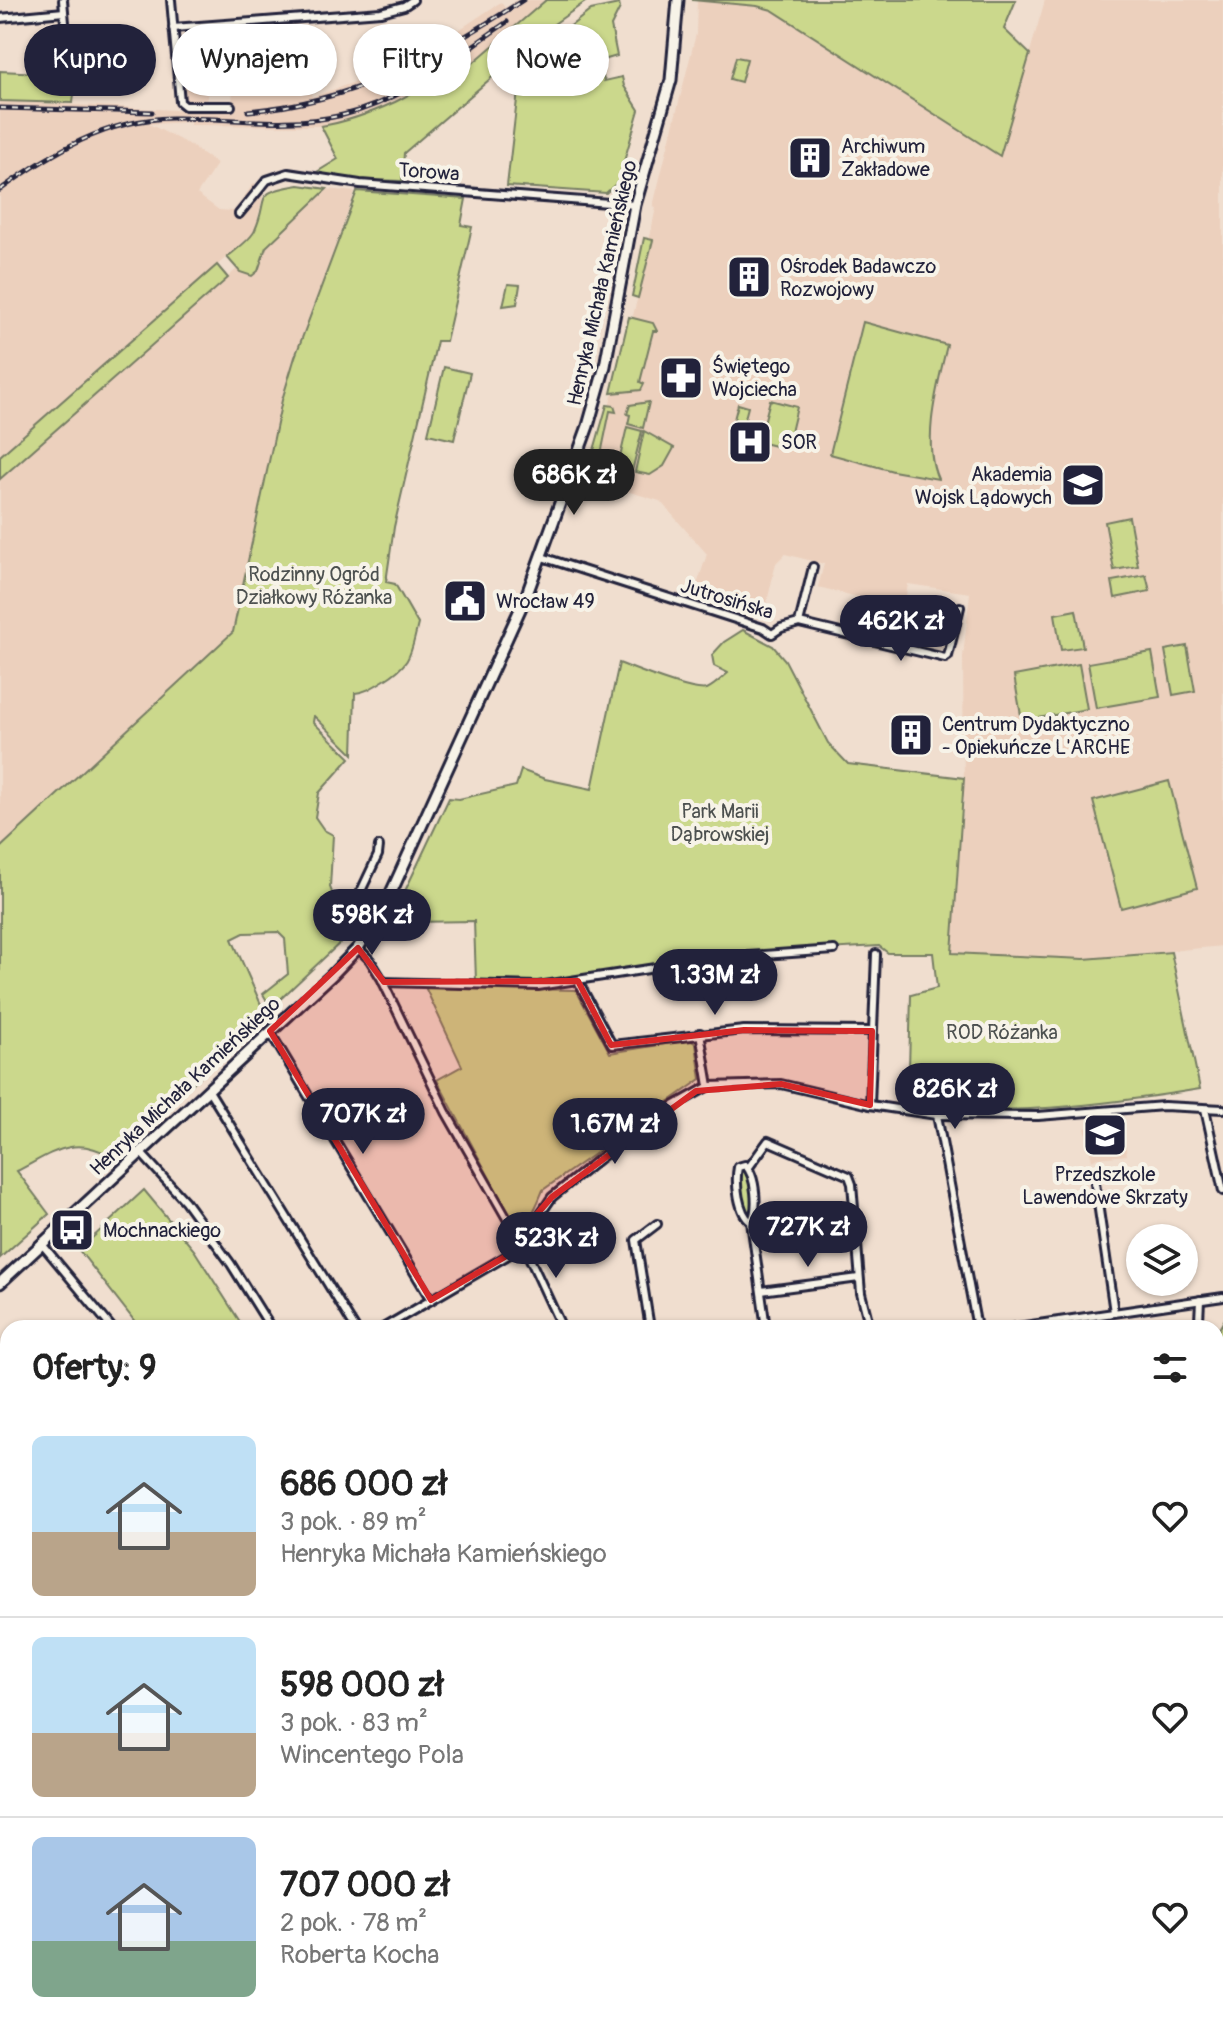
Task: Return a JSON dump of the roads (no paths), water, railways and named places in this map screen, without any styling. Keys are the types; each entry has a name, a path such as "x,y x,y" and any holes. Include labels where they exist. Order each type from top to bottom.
{"street":[{"path":"63,0 65,24"},
{"path":"171,0 173,24"},
{"path":"225,24 381,12 404,6 413,0"},
{"name":"Henryka Michała Kamieńskiego","path":"0,1283 332,975 358,948 392,893 449,770 473,708 525,599 579,456 601,381 635,205 671,80 678,0"},
{"path":"0,18 64,12"},
{"path":"179,96 180,102 185,106 231,106"},
{"name":"Torowa","path":"239,214 267,180 288,173 349,183 635,205"},
{"name":"Jutrosińska","path":"542,557 763,628 772,634 799,623 945,658 960,607"},
{"path":"799,623 813,567"},
{"path":"374,924 353,908 378,855 379,846"},
{"path":"358,948 370,960 383,982 446,1112 517,1237 558,1320"},
{"path":"383,982 524,986 578,981 720,958 834,950"},
{"path":"870,1105 876,954"},
{"path":"578,981 612,1045 700,1033 872,1031"},
{"path":"270,1031 431,1300"},
{"path":"700,1033 709,1086"},
{"path":"517,1237 537,1219 552,1197 599,1159 666,1110 709,1086 781,1084 870,1105 937,1115 1038,1116 1164,1106 1223,1109"},
{"path":"208,1089 350,1320"},
{"path":"1205,1109 1223,1191"},
{"path":"937,1115 975,1320"},
{"path":"765,1320 751,1222 756,1212 749,1167 768,1141 849,1176 859,1278 868,1320"},
{"path":"140,1152 185,1201 231,1264 266,1320"},
{"path":"749,1167 738,1167 737,1174 742,1213 751,1222"},
{"path":"1095,1183 1114,1312"},
{"path":"649,1320 636,1240 657,1224"},
{"path":"41,1243 105,1320"},
{"path":"397,1320 522,1247"},
{"path":"761,1291 859,1278"},
{"path":"1062,1320 1223,1297"},
{"path":"1199,1320 1200,1300"}],"railway":[{"path":"248,111 324,98 393,74 457,41 523,0"},
{"path":"0,190 60,151 125,124 172,118 301,121 366,108 429,76 507,22"},
{"path":"0,108 152,112"}],"place":[{"name":"Archiwum Zakładowe","path":"810,158"},
{"name":"Ośrodek Badawczo Rozwojowy","path":"749,277"},
{"name":"Świętego Wojciecha","path":"681,378"},
{"name":"SOR","path":"750,442"},
{"name":"Akademia Wojsk Lądowych","path":"1083,485"},
{"name":"Wrocław 49","path":"465,601"},
{"name":"Centrum Dydaktyczno - Opiekuńcze L'ARCHE","path":"911,735"},
{"name":"Przedszkole Lawendowe Skrzaty","path":"1105,1135"},
{"name":"Mochnackiego","path":"72,1230"}],"park label":[{"name":"Rodzinny Ogród Działkowy Różanka","path":"314,586"},
{"name":"Park Marii Dąbrowskiej","path":"720,822"},
{"name":"ROD Różanka","path":"1002,1032"}]}
